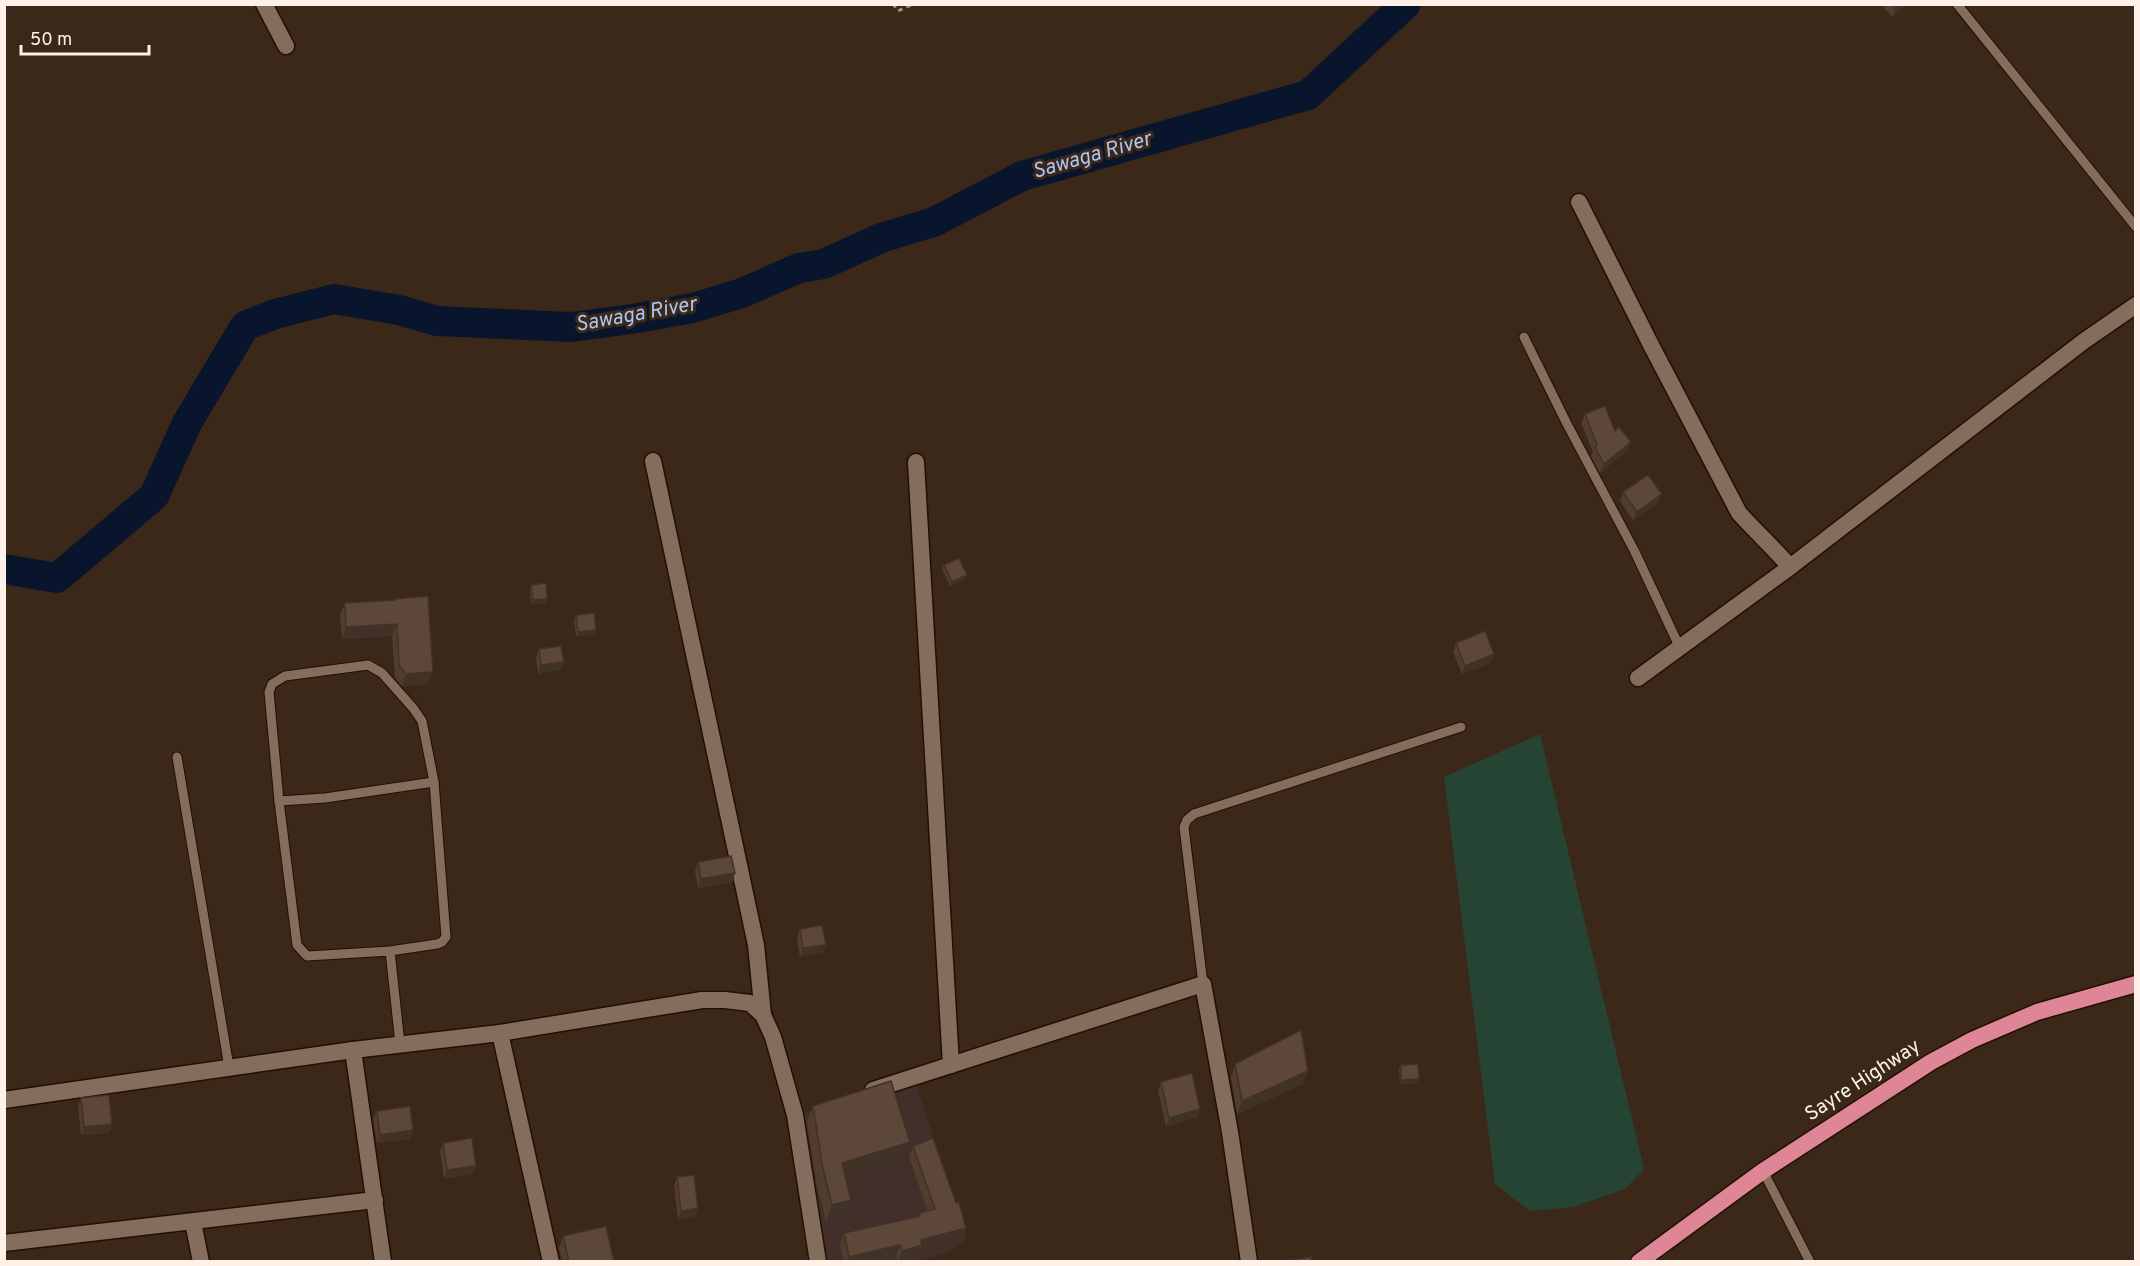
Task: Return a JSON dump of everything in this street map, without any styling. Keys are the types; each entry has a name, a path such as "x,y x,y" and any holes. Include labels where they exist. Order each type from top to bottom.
{"highway":[{"name":"Sayre Highway","path":"1638,1262 1763,1171 1931,1062 1972,1040 2037,1012 2136,984"}],"street":[{"path":"264,4 286,46"},
{"path":"1579,202 1739,513 1752,528 1762,534 1790,567"},
{"path":"1638,678 1790,567 2084,341 2136,305"},
{"path":"653,461 756,945 764,1014 801,1113 818,1262"},
{"path":"916,462 951,1065"},
{"path":"862,1094 1203,984 1230,1132 1249,1262"},
{"path":"4,1100 353,1050 500,1033 702,1000 750,1003 764,1014"},
{"path":"500,1033 550,1262"},
{"path":"353,1050 384,1262"},
{"path":"4,1243 375,1200"},
{"path":"193,1222 201,1262"}],"lane":[{"path":"1957,4 2136,227"},
{"path":"1524,337 1634,550 1680,648"},
{"path":"368,665 382,673 422,721 434,782 446,938 437,945 390,951 307,956 297,945 279,801 269,692 272,684 285,676 368,665"},
{"path":"1203,984 1184,827 1186,820 1194,814 1461,727"},
{"path":"177,757 229,1067"},
{"path":"279,801 325,798 434,782"},
{"path":"390,951 400,1044"},
{"path":"1763,1171 1810,1262"}],"path":[{"path":"893,4 898,11 913,4"}],"shaded area":[{"path":"915,1081 967,1240 943,1254 919,1261 824,1261 796,1115"}],"green space":[{"path":"1540,734 1644,1169 1625,1189 1573,1207 1530,1211 1495,1184 1444,777"}],"building":[{"path":"1605,406 1615,431 1619,427 1631,442 1604,464 1595,447 1597,445 1585,414"},
{"path":"1648,475 1662,494 1637,512 1623,492"},
{"path":"959,558 967,575 952,582 944,565"},
{"path":"546,583 547,599 533,600 531,585"},
{"path":"428,596 433,672 406,674 399,666 397,624 346,627 345,603"},
{"path":"594,613 596,630 578,632 576,615"},
{"path":"1485,631 1494,654 1465,666 1456,643"},
{"path":"561,646 564,662 541,665 539,649"},
{"path":"731,856 735,873 701,879 698,862"},
{"path":"822,925 826,945 803,948 800,929"},
{"path":"1301,1030 1308,1071 1242,1101 1235,1064"},
{"path":"1418,1064 1419,1079 1401,1080 1401,1065"},
{"path":"1192,1073 1200,1109 1169,1118 1161,1082"},
{"path":"891,1081 910,1142 842,1163 851,1200 832,1205 823,1169 813,1106"},
{"path":"109,1095 112,1124 84,1127 81,1098"},
{"path":"410,1106 413,1130 380,1135 377,1111"},
{"path":"472,1138 476,1166 447,1170 443,1143"},
{"path":"933,1138 956,1203 959,1202 966,1228 921,1240 922,1245 902,1251 900,1245 849,1257 844,1233 920,1216 919,1213 935,1209 913,1146"},
{"path":"694,1175 698,1208 681,1211 677,1177"},
{"path":"606,1226 614,1262 569,1262 563,1236"},
{"path":"1311,1257 1311,1262 1276,1262"}],"waterway":[{"name":"Sawaga River","path":"4,569 57,578 154,496 187,423 245,326 275,314 334,299 399,310 437,321 571,327 693,308 742,293 799,268 824,264 881,238 934,222 1022,176 1308,95 1406,4"}]}
